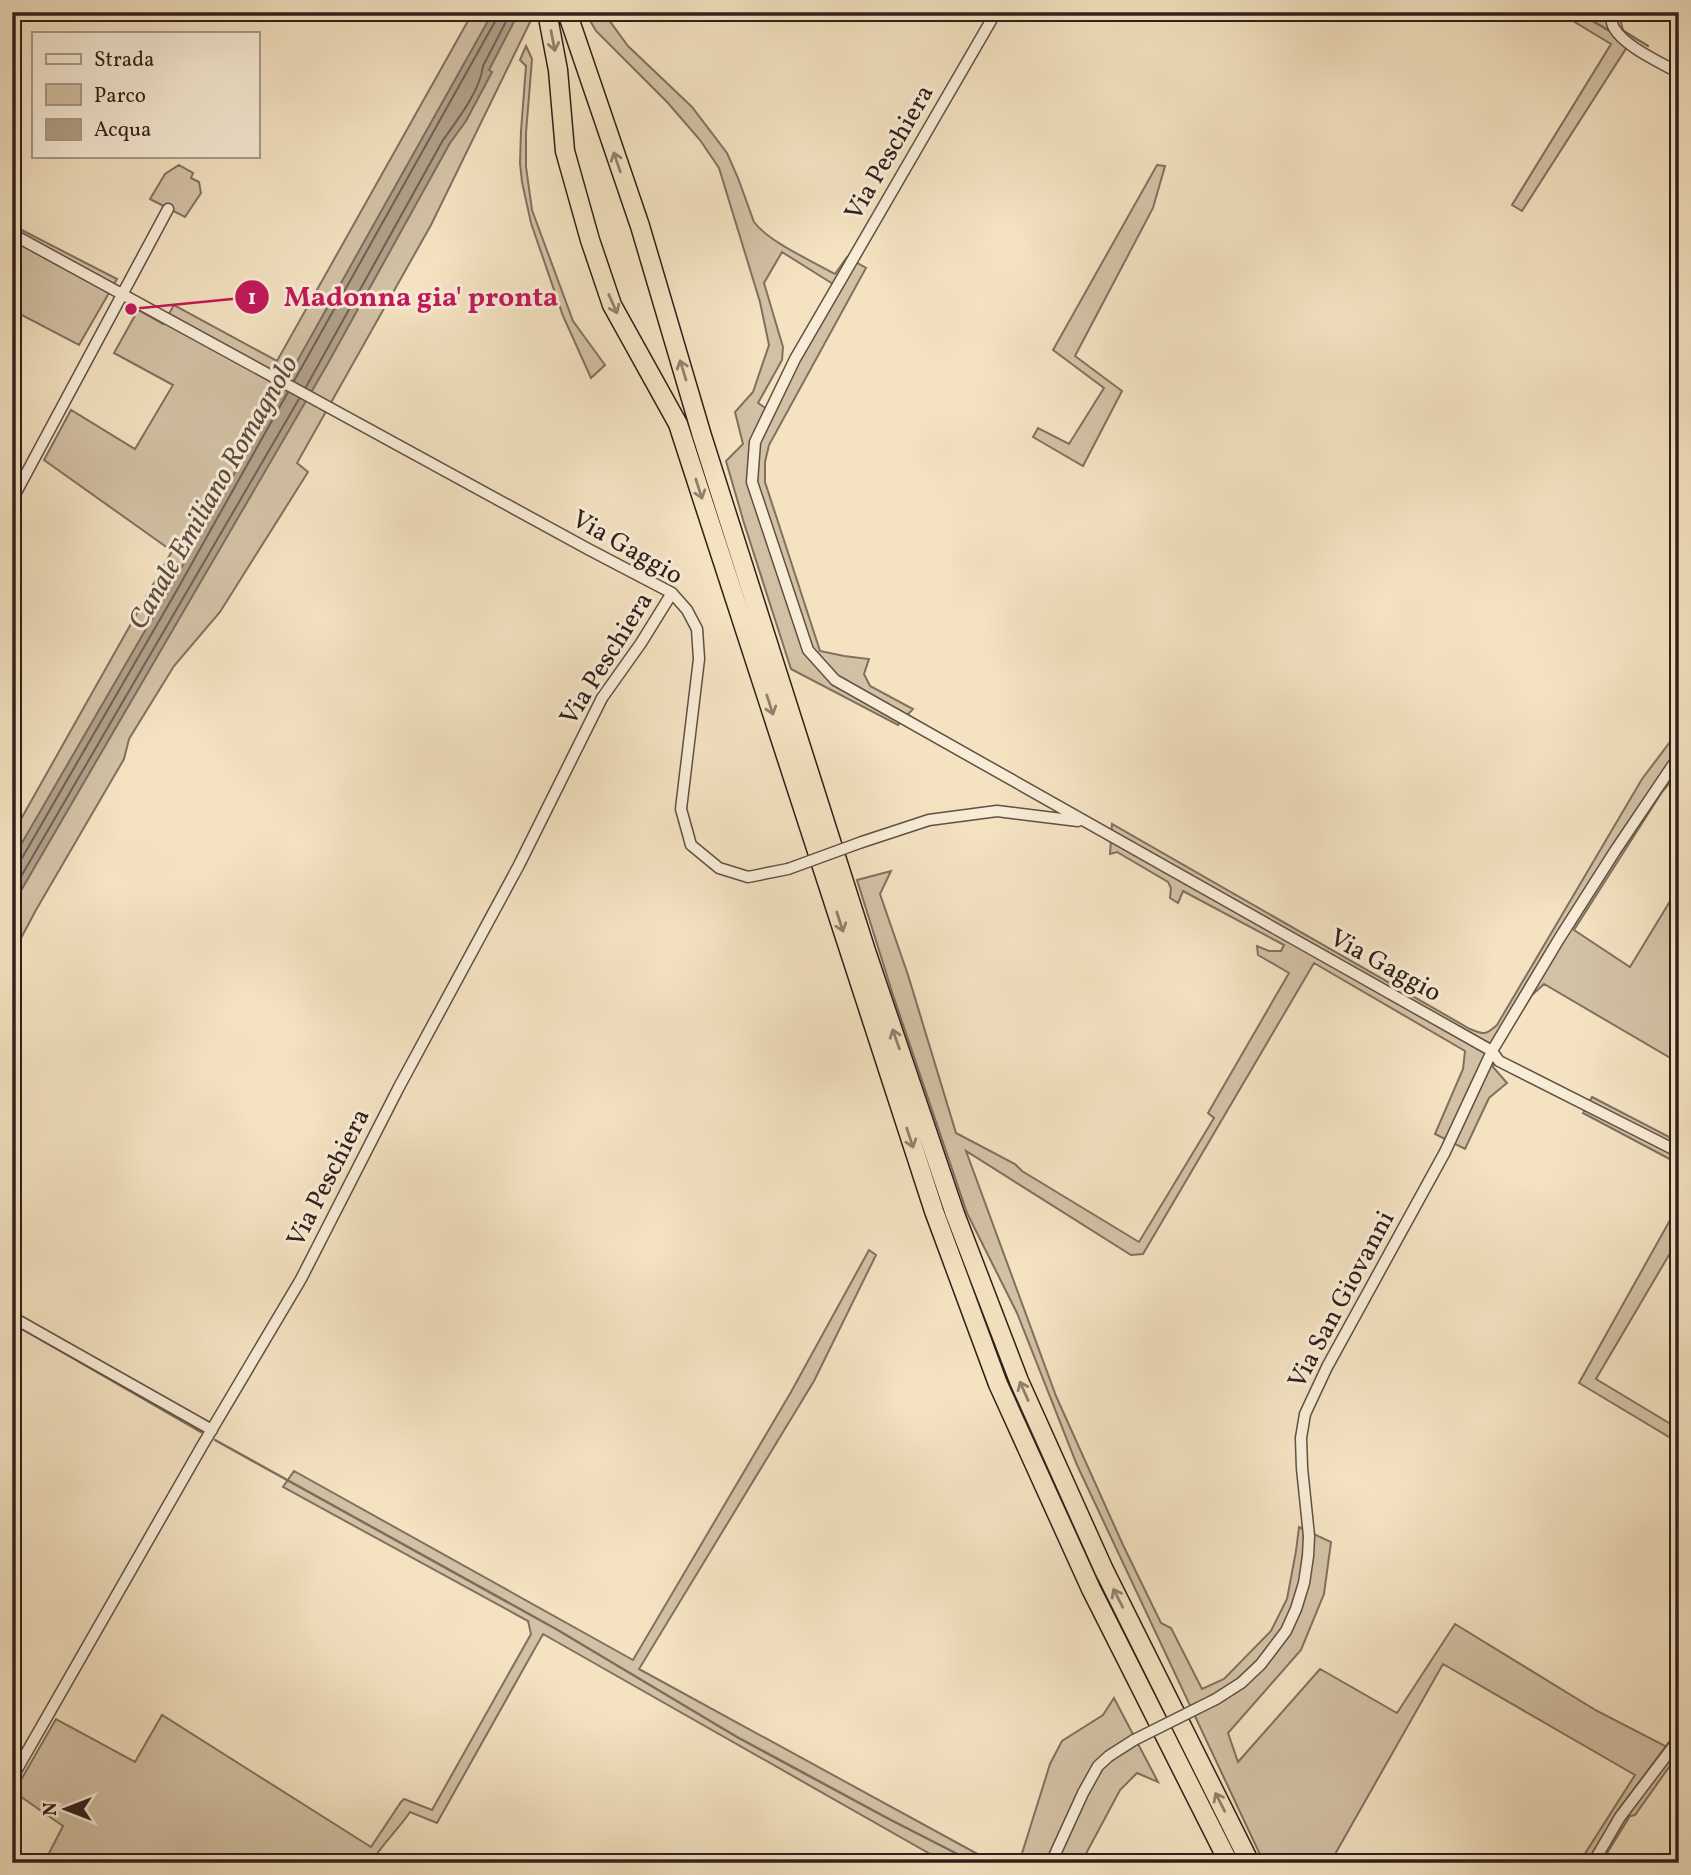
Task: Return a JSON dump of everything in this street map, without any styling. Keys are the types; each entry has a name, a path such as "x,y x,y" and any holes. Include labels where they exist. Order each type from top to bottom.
{"highway":[{"path":"547,12 558,70 565,151 590,240 612,305 678,424 934,1211 998,1384 1091,1589 1229,1863"},
{"path":"566,12 639,226 702,436 866,951 955,1214 1019,1381 1104,1570 1250,1863"}],"street":[{"name":"Via Peschiera","path":"996,12 795,359 755,442 751,482 808,649 835,680 1071,813"},
{"path":"1611,12 1613,27 1632,45 1679,73"},
{"path":"12,500 168,209"},
{"name":"Via Gaggio","path":"12,234 581,546 672,593 687,610 697,629 699,659 681,809 691,845 719,868 748,877 788,869 929,820 997,811 1088,823"},
{"name":"Via Peschiera","path":"12,1778 301,1279 399,1087 519,865 602,698 672,593"},
{"name":"Via San Giovanni","path":"1051,1863 1098,1766 1134,1740 1216,1699 1241,1683 1261,1664 1286,1631 1304,1583 1308,1556 1307,1514 1301,1468 1301,1438 1305,1414 1327,1367 1445,1152 1492,1051 1580,906 1679,756"},
{"name":"Via Gaggio","path":"1071,813 1492,1051 1499,1060 1679,1152"},
{"path":"12,1317 212,1430"},
{"path":"1593,1863 1620,1817 1679,1739"}],"green space":[{"path":"473,12 535,12 431,225 297,463 308,472 220,612 174,666 129,739 124,759 12,955 12,835 172,551 44,460 71,410 135,449 173,385 114,353 138,310 163,324 174,305 277,361"},
{"path":"585,12 603,12 628,46 692,107 727,153 754,222 770,237 835,274 847,257 866,268 769,445 765,462 765,482 820,651 869,659 864,674 870,686 913,709 898,725 791,669 726,461 743,444 735,412 753,392 769,345 760,302 719,168 700,140 668,103 596,31","holes":["782,252 833,284 767,409 758,403 782,360 783,347 764,283"]},
{"path":"1558,12 1589,12 1600,19 1602,12 1620,12 1627,47 1522,211 1512,205 1611,44"},
{"path":"526,46 532,59 526,167 532,210 573,321 605,365 591,378 563,316 531,223 522,182 521,131 526,66 520,60"},
{"path":"179,165 193,173 191,178 199,182 201,193 185,217 150,199 165,174"},
{"path":"1157,165 1165,166 1153,208 1075,356 1122,391 1083,466 1033,437 1038,428 1069,444 1104,388 1053,350"},
{"path":"12,225 117,279 79,345 12,310"},
{"path":"1679,730 1679,772 1662,792 1574,930 1630,967 1672,898 1679,892 1679,1063 1544,984 1532,995 1497,1050 1493,1067 1507,1083 1489,1098 1465,1149 1435,1134 1463,1069 1465,1051 1314,963 1143,1254 1131,1255 966,1151 1056,1396 1161,1623 1171,1628 1202,1689 1224,1679 1271,1631 1287,1599 1299,1527 1331,1542 1324,1594 1301,1650 1228,1733 1238,1762 1320,1669 1397,1713 1455,1624 1597,1711 1679,1753 1635,1815 1630,1816 1601,1863 1579,1863 1635,1775 1443,1664 1330,1863 1264,1863 1077,1465 1017,1313 967,1213 857,880 891,871 880,894 908,975 956,1133 1015,1164 1022,1171 1139,1242 1214,1118 1208,1113 1289,973 1258,955 1257,946 1269,951 1281,951 1284,945 1183,891 1178,903 1170,898 1171,888 1168,882 1117,852 1110,854 1112,824 1470,1029 1485,1033 1497,1025 1642,779"},
{"path":"1592,1097 1679,1142 1679,1164 1583,1113"},
{"path":"1679,1204 1679,1238 1596,1379 1679,1429 1679,1443 1579,1383"},
{"path":"869,1250 876,1255 814,1381 639,1669 994,1863 946,1863 543,1634 437,1823 410,1812 371,1863 44,1863 63,1826 14,1792 56,1719 135,1762 162,1715 371,1847 404,1799 432,1810 531,1634 528,1621 283,1487 294,1471 633,1660 791,1392"},
{"path":"1114,1698 1158,1782 1137,1773 1120,1790 1081,1863 1019,1863 1050,1764 1062,1741 1103,1715"}],"water":[{"path":"493,12 519,12 466,121 450,143 327,365 12,906 12,860 171,586"}],"waterway":[{"path":"1577,12 1608,30"},
{"path":"1622,30 1648,46"},
{"path":"12,1323 201,1432"},
{"path":"215,1440 556,1629 737,1737 975,1863"},
{"path":"1587,1863 1618,1811 1679,1729"}],"place":[{"name":"Madonna gia' pronta","path":"131,309"}],"water label":[{"name":"Canale Emiliano Romagnolo","path":"214,493"}]}
